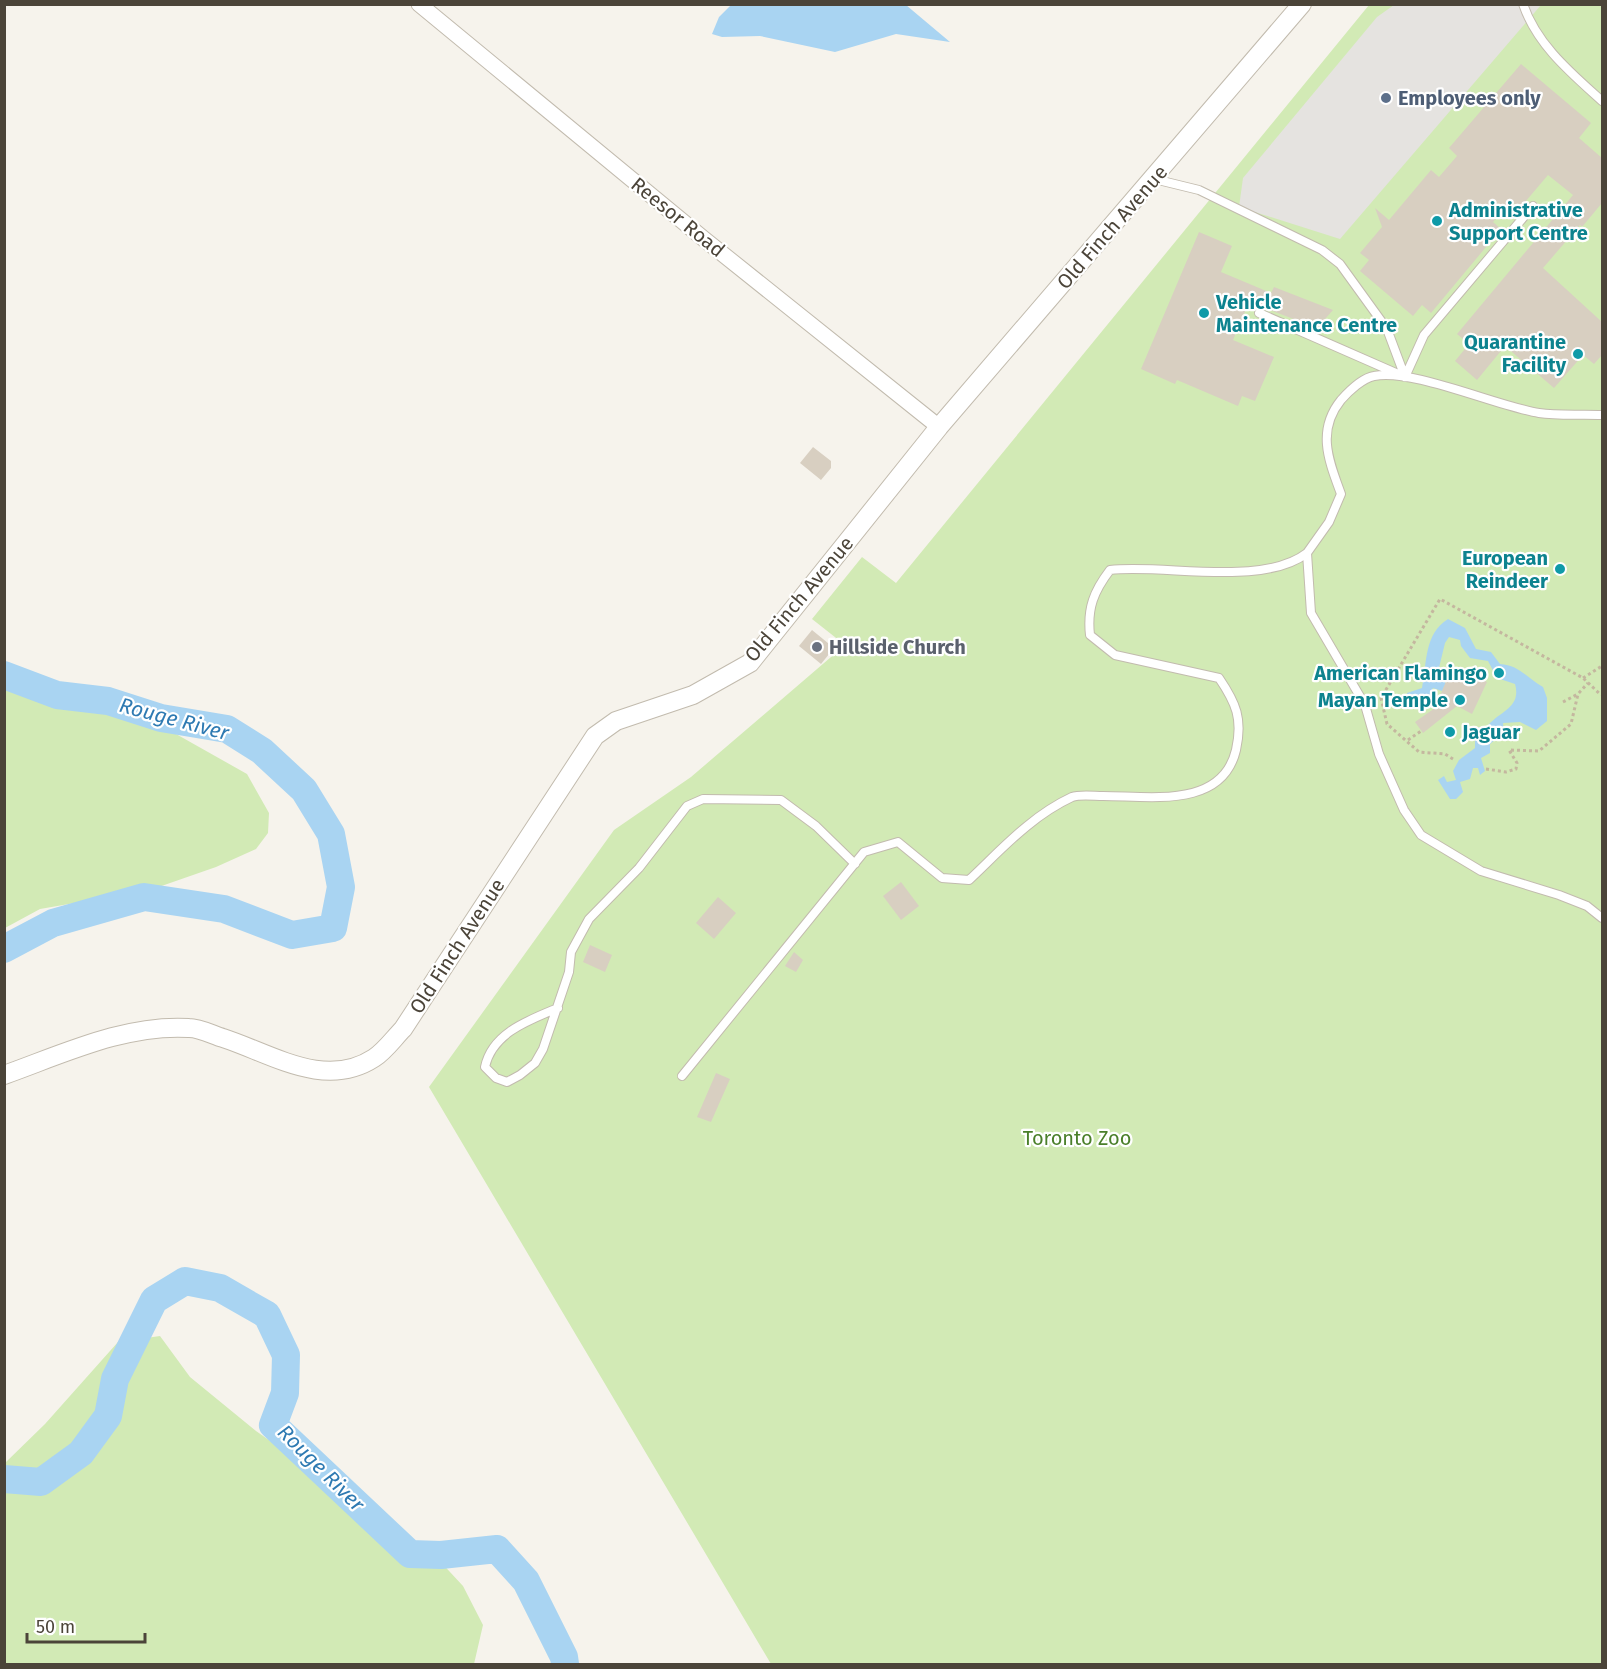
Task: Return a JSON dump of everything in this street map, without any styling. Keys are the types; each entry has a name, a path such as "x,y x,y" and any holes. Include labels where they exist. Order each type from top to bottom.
{"street":[{"name":"Reesor Road","path":"419,4 704,239 939,427"},
{"name":"Old Finch Avenue","path":"4,1075 133,1031 190,1028 241,1044 291,1065 326,1071 354,1069 376,1057 403,1029 595,736 616,721 693,695 750,663 939,427 1302,4"}],"lane":[{"path":"1523,4 1535,32 1556,59 1602,102"},
{"path":"1154,179 1199,190 1322,250 1341,264 1387,329 1405,377"},
{"path":"1405,377 1424,335 1533,206"},
{"path":"1259,313 1405,377 1539,413 1602,415"},
{"path":"682,1076 864,852 898,842 942,878 969,880 1031,822 1074,796 1187,796 1216,784 1233,763 1239,735 1236,702 1219,678 1115,655 1090,635 1088,616 1095,590 1110,570 1158,568 1224,573 1281,567 1297,561 1307,553 1329,522 1341,494 1326,455 1327,426 1335,408 1348,392 1373,376 1405,377"},
{"path":"1307,553 1311,612 1365,705 1379,754 1392,788 1421,835 1481,871 1602,910"},
{"path":"558,1008 527,1020 506,1034 488,1054 485,1067 496,1078 507,1082 520,1076 535,1063 543,1049 558,1008 569,972 572,952 579,935 589,919 639,868 687,806 703,799 781,800 816,826 855,864"},
{"path":"1587,906 1602,918"}],"path":[{"path":"1453,759 1445,754 1419,752 1387,723 1380,698 1440,599 1583,678 1601,695"},
{"path":"1583,678 1602,666"},
{"path":"1563,702 1578,694 1588,683"},
{"path":"1486,769 1506,772 1516,769 1517,763 1509,750 1539,751 1571,724 1578,694"},
{"path":"1408,740 1421,730"}],"green space":[{"name":"Toronto Zoo","path":"1369,5 1602,5 1602,1664 771,1664 429,1087 614,830 691,777 845,645 812,619 862,557 896,583"},
{"path":"5,675 176,734 247,774 269,813 268,833 256,849 216,867 150,890 40,909 5,928"},
{"path":"160,1336 190,1377 256,1431 437,1558 463,1586 483,1625 474,1664 5,1664 5,1463 45,1424 118,1342"}],"shaded area":[{"name":"Employees only","path":"1394,5 1541,5 1340,239 1239,207 1243,178 1377,17"}],"water":[{"path":"731,5 906,5 950,42 896,34 835,52 760,36 722,37 712,34 719,17"},
{"path":"1448,619 1465,628 1476,649 1491,652 1500,664 1518,669 1543,687 1547,698 1547,721 1536,730 1520,722 1503,723 1504,734 1499,735 1500,741 1496,739 1490,744 1490,753 1481,758 1485,771 1480,775 1478,768 1473,768 1470,779 1460,782 1463,792 1456,799 1450,799 1438,780 1444,776 1447,782 1456,780 1453,771 1459,760 1475,748 1475,737 1470,730 1474,727 1486,728 1508,709 1515,699 1516,692 1515,684 1497,678 1488,661 1470,658 1461,646 1460,640 1449,637 1445,643 1437,676 1446,683 1442,691 1433,688 1426,702 1417,706 1409,701 1407,693 1422,688 1431,641 1440,625"}],"building":[{"name":"Administrative Support Centre","path":"1521,64 1591,123 1579,138 1602,158 1602,203 1543,268 1602,322 1602,355 1594,364 1583,355 1554,388 1505,346 1477,380 1455,361 1469,344 1457,334 1573,195 1548,175 1520,208 1511,201 1493,222 1501,229 1431,313 1422,305 1413,316 1360,271 1369,260 1360,253 1382,227 1375,208 1389,220 1431,170 1439,177 1457,156 1449,148"},
{"name":"Vehicle Maintenance Centre","path":"1199,232 1232,246 1221,272 1271,293 1274,287 1333,310 1317,328 1249,302 1233,340 1274,357 1255,401 1242,396 1238,406 1177,380 1175,384 1141,369"},
{"path":"813,447 831,461 831,468 821,480 800,463"},
{"name":"Hillside Church","path":"812,630 834,648 821,664 799,646"},
{"name":"Mayan Temple","path":"1452,667 1487,682 1472,714 1457,706 1423,733 1415,722 1435,708"},
{"path":"901,882 919,906 901,920 883,896"},
{"path":"718,897 736,913 714,939 696,923"},
{"path":"590,945 612,955 605,972 583,962"},
{"path":"794,952 803,960 796,972 785,966"},
{"path":"716,1073 730,1079 711,1122 697,1117"}],"waterway":[{"name":"Rouge River","path":"4,675 57,695 108,701 161,718 227,729 262,751 304,790 331,834 341,887 333,928 292,935 224,909 144,897 53,923 4,949"},
{"name":"Rouge River","path":"4,1479 41,1482 81,1453 108,1416 115,1379 154,1300 185,1281 220,1288 267,1315 286,1355 285,1393 273,1425 410,1554 441,1555 497,1549 526,1581 564,1657 565,1664"}],"place":[{"name":"Employees only","path":"1386,98"},
{"name":"Administrative Support Centre","path":"1437,221"},
{"name":"Vehicle Maintenance Centre","path":"1204,313"},
{"name":"Quarantine Facility","path":"1578,354"},
{"name":"European Reindeer","path":"1560,569"},
{"name":"Hillside Church","path":"817,647"},
{"name":"American Flamingo","path":"1499,673"},
{"name":"Mayan Temple","path":"1460,700"},
{"name":"Jaguar","path":"1450,732"}]}
